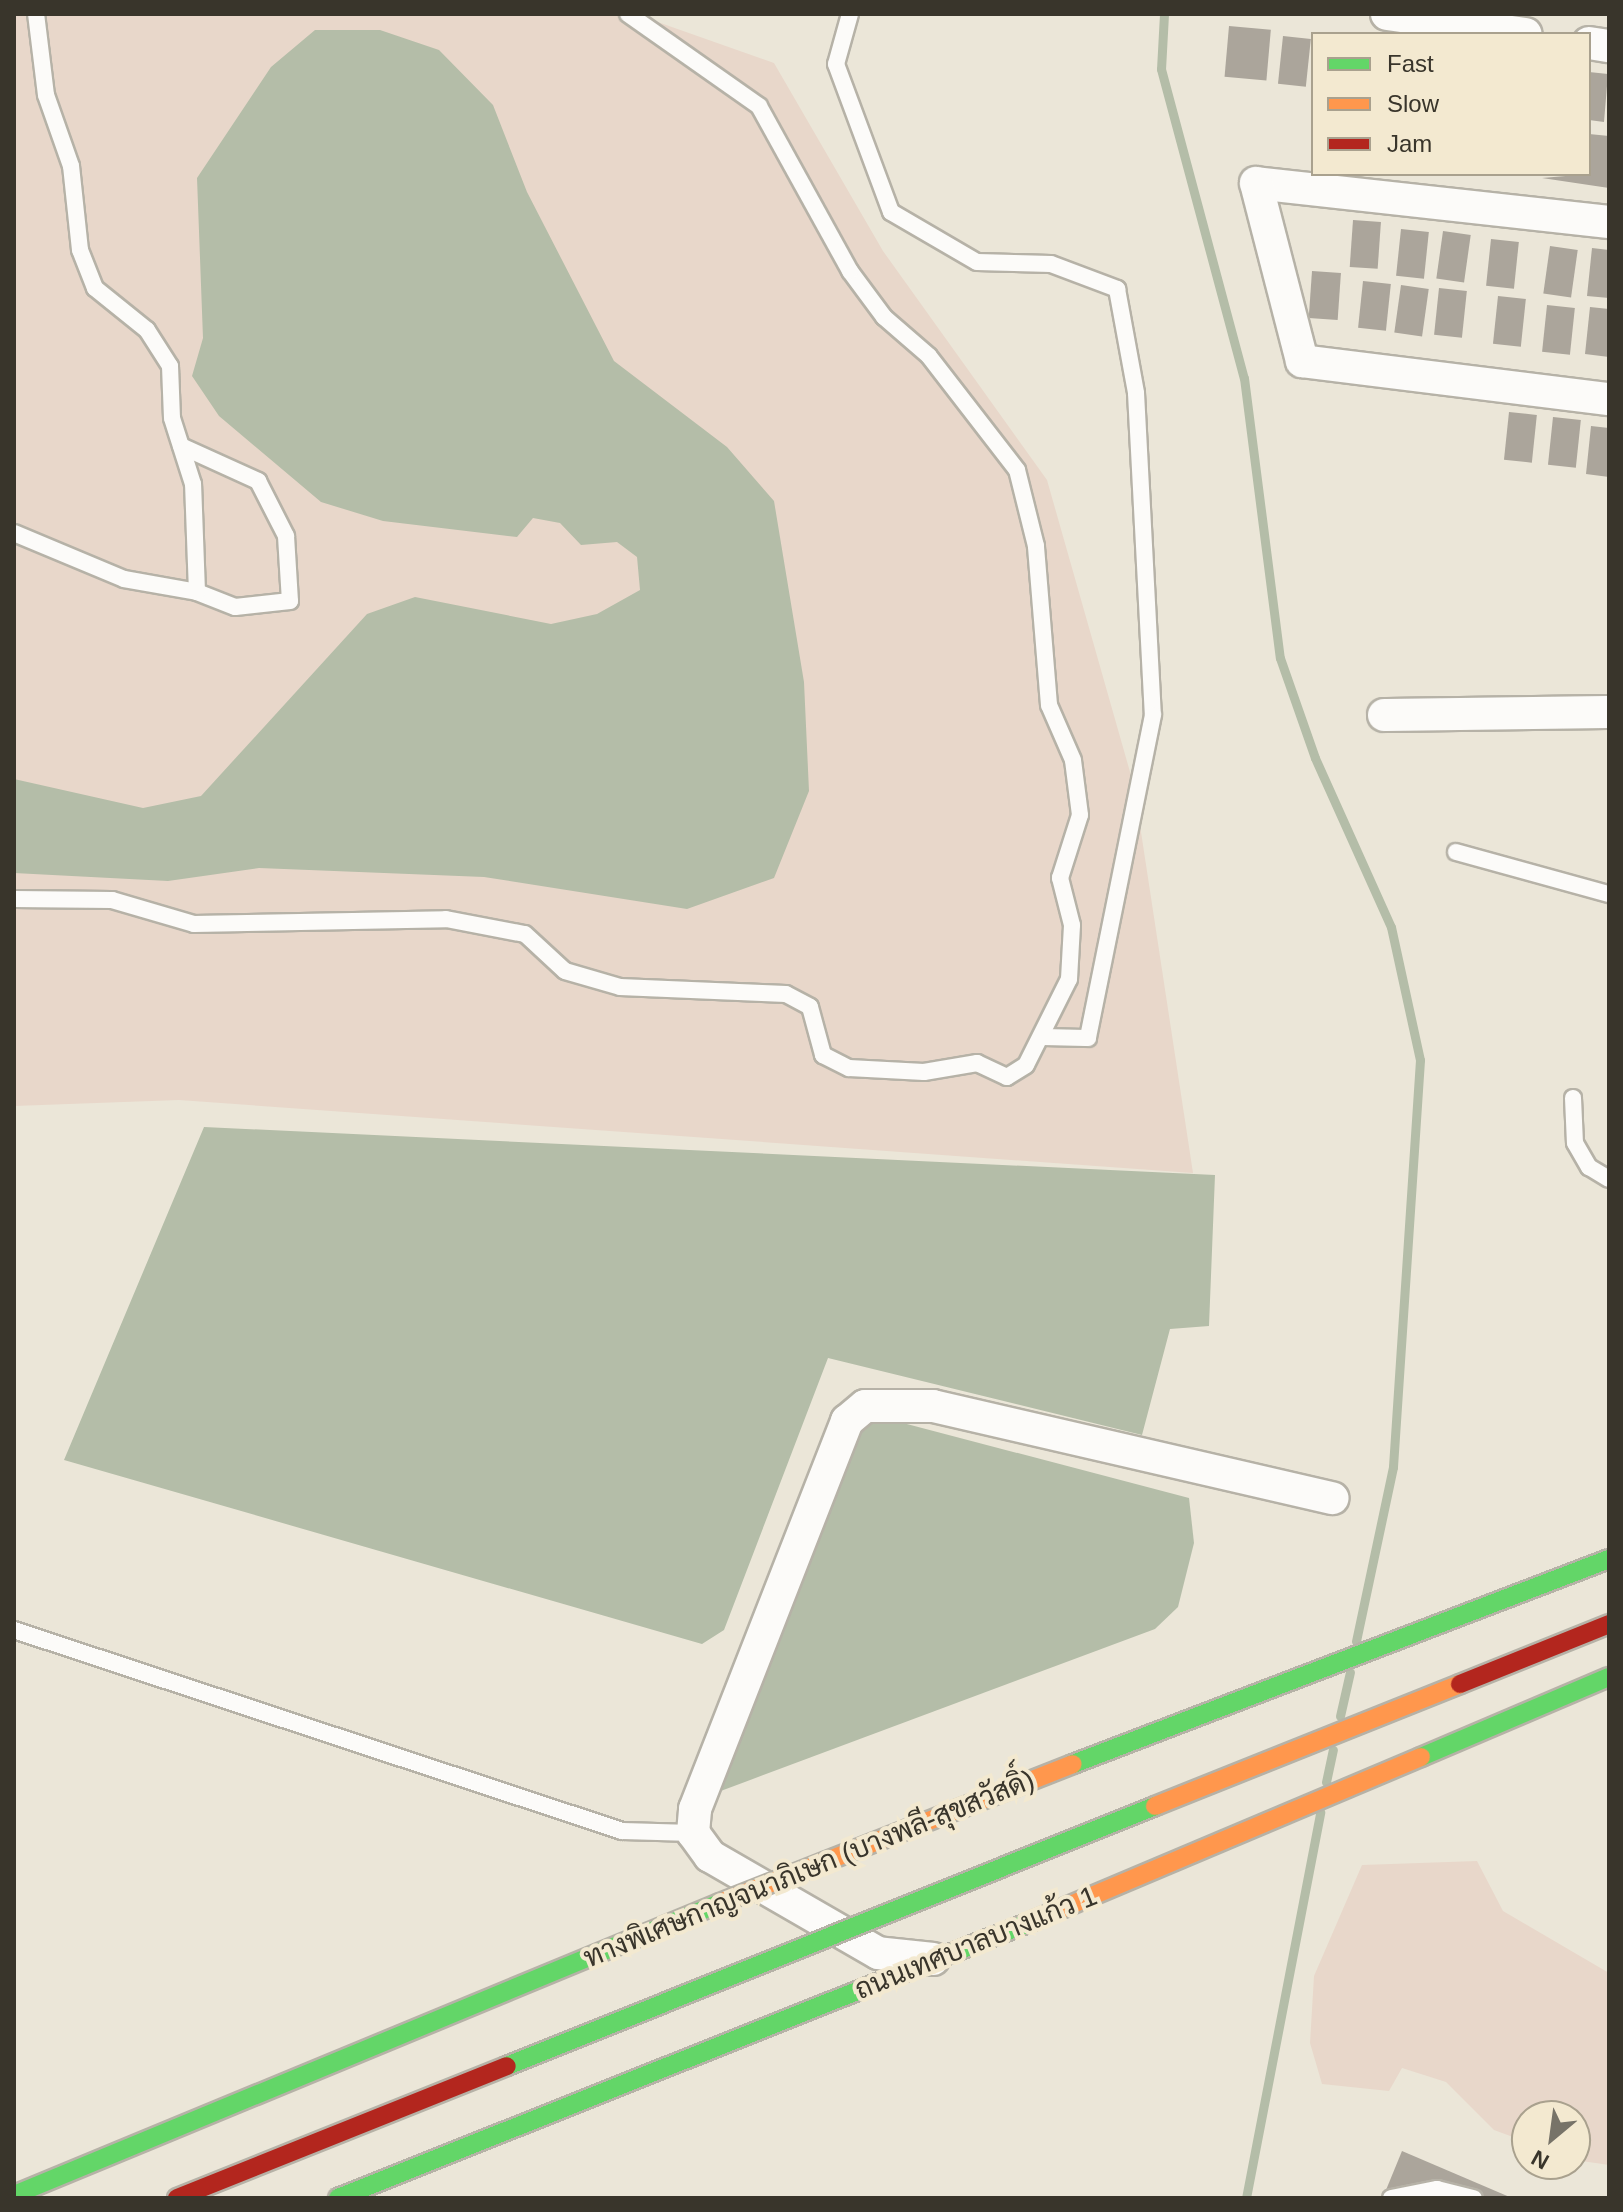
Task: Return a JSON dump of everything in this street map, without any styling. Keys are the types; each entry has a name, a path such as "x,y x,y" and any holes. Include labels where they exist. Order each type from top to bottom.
{"main road":[{"name":"ทางพิเศษกาญจนาภิเษก (บางพลี-สุขสวัสดิ์)","path":"14,2195 846,1851 1609,1559"},
{"path":"177,2198 1609,1624"},
{"name":"ถนนเทศบาลบางแก้ว 1","path":"338,2198 944,1958 1609,1677"}],"street":[{"path":"1387,14 1512,32"},
{"path":"1609,222 1256,183 1302,361 1609,399"},
{"path":"1384,715 1609,712"},
{"path":"944,1958 878,1953 710,1856 693,1833 695,1809 847,1421 865,1406 933,1406 1333,1498"}],"lane":[{"path":"36,14 46,95 71,166 80,250 95,288 147,330 170,366 181,446 193,484 197,592"},
{"path":"14,899 112,900 194,924 446,919 525,934 565,971 620,987 786,994 810,1007 823,1055 849,1068 924,1072 977,1063 1007,1077 1026,1065 1069,979 1072,925 1060,878 1080,815 1073,760 1049,705 1036,546 1017,470 929,356 884,317 850,271 759,106 628,14"},
{"path":"850,14 836,64 891,212 977,262 1051,264 1117,289 1136,393 1153,715 1088,1038 1041,1037"},
{"path":"14,533 124,579 197,592 235,607 290,601 286,536 258,481 181,446"},
{"path":"1456,852 1609,894"},
{"path":"1573,1098 1575,1143 1589,1167 1609,1179"},
{"path":"14,1630 622,1831 693,1833"},
{"path":"1391,2198 1437,2189 1474,2198"}],"shaded area":[{"path":"14,14 635,14 774,63 883,251 1047,480 1134,786 1193,1173 179,1100 14,1106"},
{"path":"315,30 380,30 439,50 493,105 527,192 614,361 727,447 774,501 804,682 809,791 774,878 687,909 484,877 259,868 168,881 14,873 14,779 143,808 201,796 367,614 415,597 551,624 597,614 640,590 637,557 617,542 581,545 560,523 533,518 517,537 383,521 321,502 219,416 192,376 203,338 197,178 271,67"},
{"path":"204,1127 1215,1175 1209,1326 1170,1329 1142,1435 828,1358 724,1630 702,1644 64,1460"},
{"path":"884,1418 1189,1498 1194,1543 1178,1607 1155,1629 710,1795 852,1434"},
{"path":"1477,1861 1503,1911 1609,1973 1609,2165 1591,2162 1591,2100 1511,2100 1511,2136 1494,2130 1446,2082 1402,2068 1389,2091 1322,2084 1310,2043 1314,1976 1362,1865"}],"building":[{"path":"1229,26 1271,30 1266,80 1225,77"},
{"path":"1283,36 1311,39 1306,87 1278,84"},
{"path":"1591,72 1608,74 1604,122 1591,120"},
{"path":"1591,134 1609,136 1609,188 1542,178 1591,176"},
{"path":"1353,220 1381,222 1378,269 1350,267"},
{"path":"1401,229 1429,232 1424,279 1396,276"},
{"path":"1443,231 1471,235 1464,282 1436,279"},
{"path":"1491,239 1519,242 1514,289 1486,286"},
{"path":"1550,246 1578,250 1571,297 1543,294"},
{"path":"1592,248 1609,250 1609,298 1587,296"},
{"path":"1312,271 1341,273 1338,320 1309,318"},
{"path":"1363,281 1391,284 1386,331 1358,328"},
{"path":"1401,285 1429,289 1422,336 1394,333"},
{"path":"1439,288 1467,291 1462,338 1434,335"},
{"path":"1498,296 1526,299 1521,347 1493,344"},
{"path":"1547,305 1575,308 1570,355 1542,352"},
{"path":"1590,307 1609,309 1609,357 1585,354"},
{"path":"1509,412 1537,415 1532,463 1504,460"},
{"path":"1553,417 1581,420 1576,468 1548,465"},
{"path":"1591,426 1609,428 1609,477 1586,474"},
{"path":"1402,2151 1512,2198 1405,2198 1386,2190"}],"waterway":[{"path":"1164,14 1161,69 1244,378 1280,658 1315,758 1391,927 1420,1060 1393,1467 1356,1641"},
{"path":"1340,1716 1350,1672"},
{"path":"1326,1782 1333,1750"},
{"path":"1246,2198 1320,1812"}],"traffic: fast":[{"path":"1073,1764 1609,1559"},
{"path":"1421,1757 1609,1677"},
{"path":"507,2066 1155,1806"},
{"path":"14,2195 720,1903"},
{"path":"338,2198 1035,1920"}],"traffic: slow":[{"path":"1155,1806 1460,1684"},
{"path":"1035,1920 1421,1757"},
{"path":"720,1903 1073,1764"}],"traffic: jam":[{"path":"1460,1684 1609,1624"},
{"path":"177,2198 507,2066"}]}
